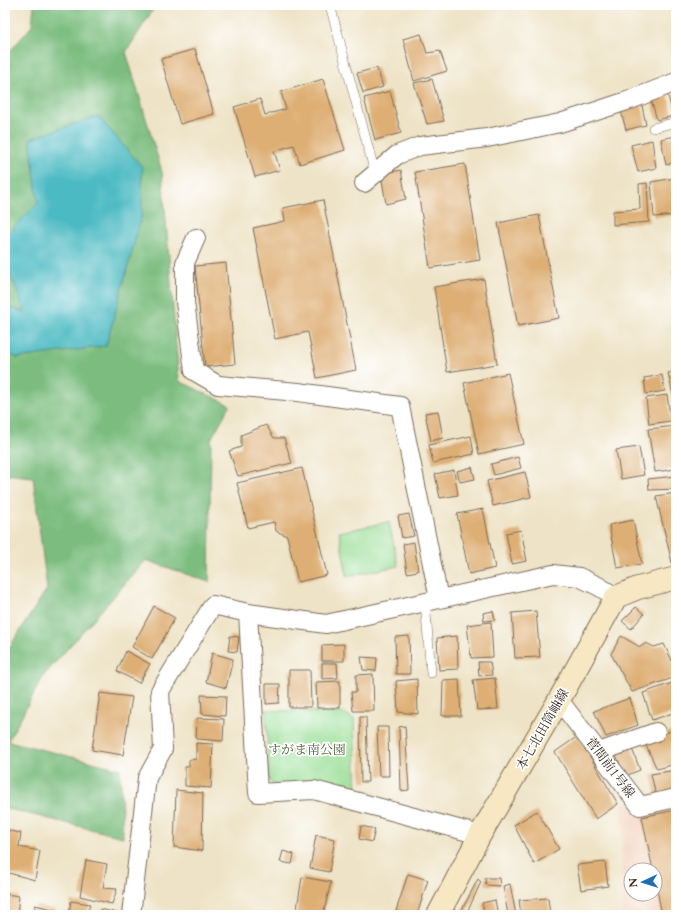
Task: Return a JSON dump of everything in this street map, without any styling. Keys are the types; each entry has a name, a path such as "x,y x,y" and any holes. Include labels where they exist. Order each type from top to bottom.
{"street":[{"path":"370,178 397,154 420,146 487,138 560,123 630,100 676,82"},
{"path":"196,238 185,263 185,302 194,371 218,385 298,392 400,406 432,600"},
{"path":"131,915 147,778 163,749 160,691 213,605 248,613 326,624 553,574 579,577 616,597 638,588 676,578"},
{"name":"本七北田筒岫線","path":"438,915 480,836 560,700 616,597"},
{"path":"248,613 258,792 314,790 480,836"},
{"name":"菅間前1号線","path":"560,700 640,806 676,798"},
{"path":"599,752 656,732"}],"lane":[{"path":"330,5 370,178"},
{"path":"653,128 676,122"},
{"path":"431,673 432,600"}],"shaded area":[{"path":"623,802 642,813 676,806 676,915 622,915"}],"green space":[{"path":"34,5 156,5 126,52 162,172 179,381 230,405 211,439 209,582 146,560 44,675 8,741 120,769 123,837 5,808 5,654 47,589 33,477 5,474 5,57 32,26"},
{"path":"389,522 398,566 347,576 339,532"},
{"name":"すがま南公園","path":"266,710 344,713 354,719 357,796 276,786 269,781"}],"water":[{"path":"98,116 142,167 142,215 106,346 17,358 5,352 5,306 25,312 5,261 5,236 38,203 30,139"}],"building":[{"path":"421,34 427,53 440,51 447,71 414,81 403,39"},
{"path":"195,49 214,114 180,124 161,59"},
{"path":"377,68 383,87 363,93 357,73"},
{"path":"323,79 345,150 300,164 294,145 274,151 280,170 255,177 234,107 260,99 265,115 286,109 281,92"},
{"path":"432,79 444,121 427,124 414,83"},
{"path":"390,91 401,133 375,140 364,98"},
{"path":"667,91 673,116 657,120 650,96"},
{"path":"641,101 646,125 626,130 620,107"},
{"path":"676,136 676,162 666,165 661,139"},
{"path":"652,140 656,168 638,172 631,145"},
{"path":"465,164 480,260 430,268 415,172"},
{"path":"401,170 406,199 386,204 381,174"},
{"path":"675,178 676,215 654,217 651,182"},
{"path":"647,183 649,222 613,225 613,211 640,209 639,184"},
{"path":"323,200 356,370 317,378 308,332 275,339 253,228 285,221 283,208"},
{"path":"539,215 559,318 518,326 498,223"},
{"path":"226,263 235,364 205,367 195,266"},
{"path":"676,269 676,288 675,288 672,270"},
{"path":"484,279 497,364 447,372 434,287"},
{"path":"676,372 676,395 673,396 668,373"},
{"path":"508,373 524,444 479,454 464,383"},
{"path":"662,375 665,391 646,394 644,378"},
{"path":"667,395 671,421 649,424 646,398"},
{"path":"438,411 443,438 431,441 425,413"},
{"path":"266,425 274,438 284,438 292,463 238,476 229,451 241,447 241,435"},
{"path":"676,426 676,469 655,472 648,429"},
{"path":"471,436 474,454 433,463 429,445"},
{"path":"639,447 644,475 621,479 616,450"},
{"path":"518,457 521,468 494,475 491,464"},
{"path":"472,467 475,479 460,482 457,471"},
{"path":"302,468 327,575 298,582 287,536 276,531 274,522 248,528 237,483"},
{"path":"454,470 458,495 440,498 435,474"},
{"path":"525,472 531,497 493,506 487,481"},
{"path":"676,476 676,489 649,490 648,479"},
{"path":"676,493 676,566 673,567 656,496"},
{"path":"483,509 495,568 469,574 457,514"},
{"path":"409,514 414,536 402,538 398,516"},
{"path":"633,520 642,564 617,568 609,525"},
{"path":"521,530 527,561 512,564 506,533"},
{"path":"414,542 418,571 407,573 403,544"},
{"path":"154,606 175,618 152,659 132,647"},
{"path":"636,607 644,614 631,629 622,621"},
{"path":"493,611 495,620 484,621 483,613"},
{"path":"536,611 540,657 515,658 512,613"},
{"path":"491,622 493,657 471,658 467,625"},
{"path":"230,636 239,637 237,652 228,651"},
{"path":"409,636 410,674 396,674 395,637"},
{"path":"457,636 458,669 439,670 437,638"},
{"path":"621,636 640,647 646,643 654,647 664,644 676,669 676,677 632,692 611,654"},
{"path":"344,644 344,661 322,661 322,645"},
{"path":"126,651 150,664 139,683 117,671"},
{"path":"212,653 233,659 226,688 206,682"},
{"path":"361,657 377,658 376,671 363,670"},
{"path":"478,662 490,662 492,675 479,676"},
{"path":"322,663 337,663 338,678 322,679"},
{"path":"289,670 310,670 311,707 289,707"},
{"path":"373,674 374,711 353,711 351,692 356,692 356,675"},
{"path":"495,678 498,709 477,710 473,680"},
{"path":"417,679 418,714 398,712 396,681"},
{"path":"459,679 461,716 442,716 443,680"},
{"path":"340,681 340,708 317,708 316,682"},
{"path":"675,682 676,712 652,720 643,693"},
{"path":"266,684 280,684 279,703 266,704"},
{"path":"100,693 132,697 123,755 92,750"},
{"path":"201,695 226,696 225,716 202,714"},
{"path":"630,698 638,725 606,737 594,711"},
{"path":"360,717 366,717 368,782 361,782"},
{"path":"197,718 224,719 223,741 196,739"},
{"path":"405,726 409,790 401,791 399,727"},
{"path":"377,727 388,727 389,776 379,776"},
{"path":"673,730 676,740 676,764 657,769 644,741"},
{"path":"578,736 618,804 596,819 555,752"},
{"path":"196,743 213,744 211,788 185,786 185,767 189,766 189,760 196,759"},
{"path":"631,746 640,770 625,776 615,753"},
{"path":"676,770 676,791 656,796 651,774"},
{"path":"176,790 203,793 202,851 174,847"},
{"path":"676,810 676,915 662,915 659,902 663,902 663,862 651,862 642,817"},
{"path":"537,811 559,849 534,864 514,825"},
{"path":"361,826 375,829 372,842 359,839"},
{"path":"5,830 21,833 19,847 40,851 35,880 5,872"},
{"path":"316,835 335,839 329,872 310,868"},
{"path":"283,851 294,854 292,864 280,862"},
{"path":"86,860 107,864 103,888 117,889 112,904 80,896"},
{"path":"605,862 608,886 581,890 577,865"},
{"path":"408,874 428,880 417,915 410,915 396,911"},
{"path":"302,877 331,882 323,915 296,915"},
{"path":"485,878 499,878 500,886 486,885"},
{"path":"478,879 481,882 466,915 459,915"},
{"path":"510,884 516,915 508,915 503,886"},
{"path":"5,894 19,896 17,915 5,915"},
{"path":"548,898 550,915 521,915 519,900"},
{"path":"495,900 498,915 485,915 482,903"},
{"path":"71,901 90,904 87,915 69,915"},
{"path":"35,905 56,910 56,915 34,915"},
{"path":"100,909 121,914 121,915 99,915"}]}
